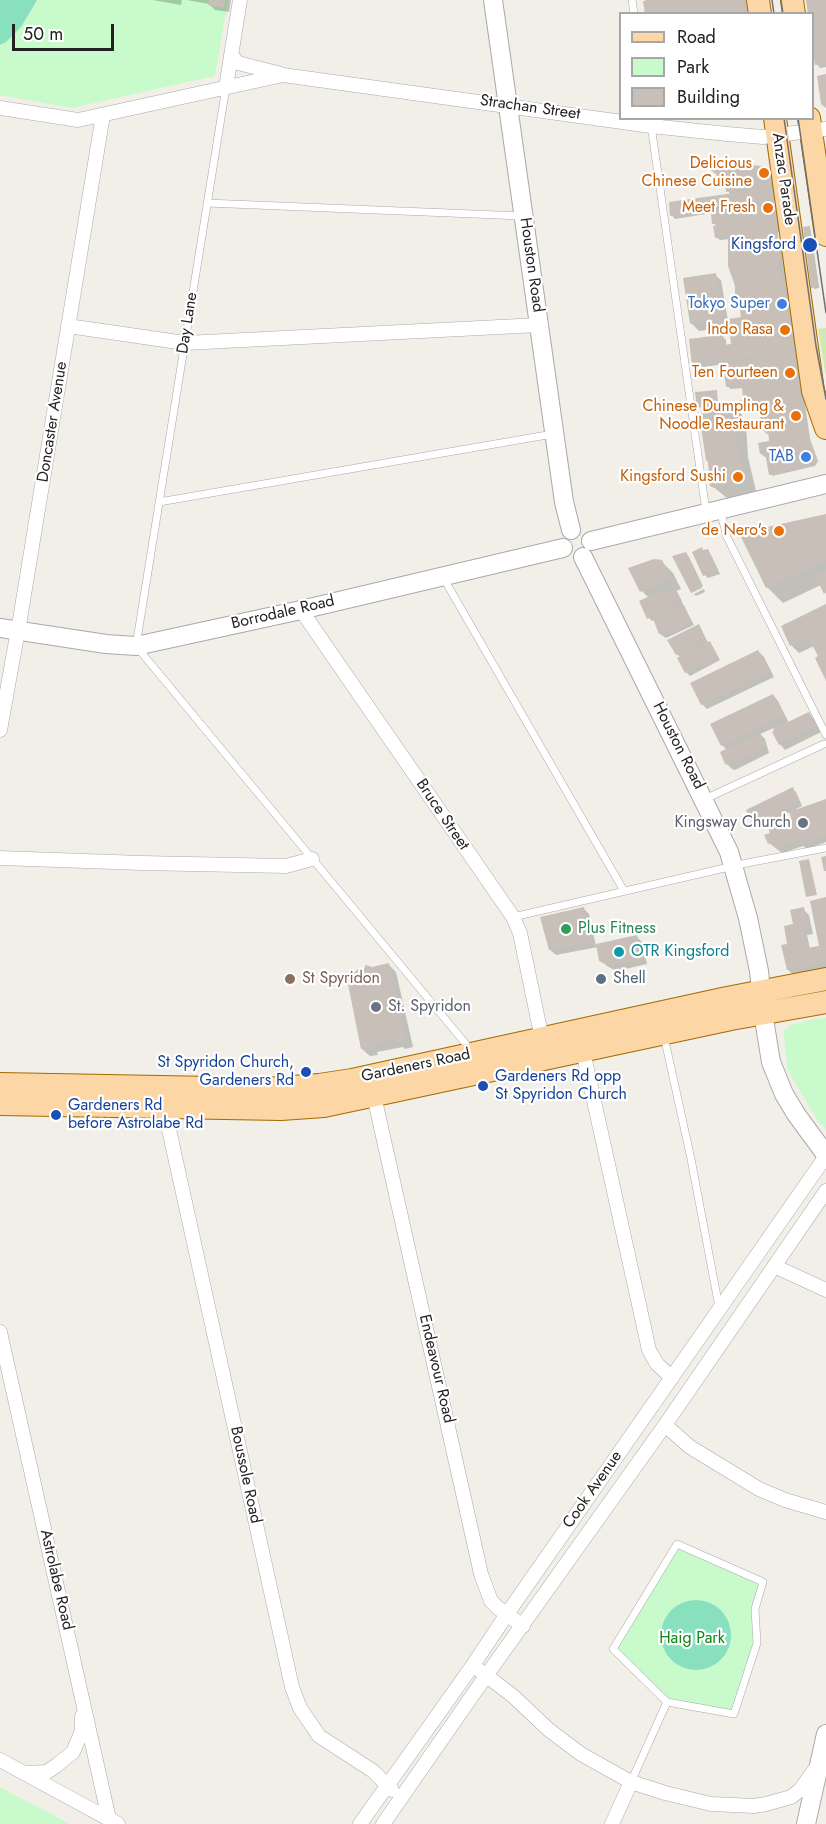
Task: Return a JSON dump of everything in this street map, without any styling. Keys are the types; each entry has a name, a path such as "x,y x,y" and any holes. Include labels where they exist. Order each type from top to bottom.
{"main road":[{"name":"Anzac Parade","path":"816,126 826,235"},
{"name":"Anzac Parade","path":"776,127 813,391 826,428"},
{"name":"Gardeners Road","path":"0,1104 300,1109 374,1096 663,1034 826,979"},
{"name":"Gardeners Road","path":"0,1084 288,1088 319,1085 542,1039 762,1002 826,1002"}],"street":[{"name":"Day Lane","path":"226,87 240,0"},
{"name":"Houston Road","path":"493,0 564,502 571,530"},
{"name":"Strachan Street","path":"231,55 238,63 283,75 619,118"},
{"name":"Strachan Street","path":"0,108 78,120 283,75"},
{"name":"Doncaster Avenue","path":"0,730 19,631 103,115"},
{"name":"Strachan Street","path":"633,120 746,136 776,127 816,126"},
{"path":"69,326 185,343 539,325"},
{"path":"587,549 585,532 580,530 571,530 563,540 563,548 570,557 578,558 587,549 713,512 826,484"},
{"name":"Borrodale Road","path":"0,628 106,644 136,646 301,610 563,548"},
{"name":"Houston Road","path":"587,549 735,866 759,971 771,1062 784,1094 826,1155"},
{"name":"Bruce Street","path":"301,610 513,917 520,933 542,1039"},
{"path":"0,858 286,866 312,859"},
{"path":"583,1051 649,1350 657,1364 672,1378"},
{"name":"Endeavour Road","path":"374,1096 481,1574 491,1601 523,1626"},
{"name":"Boussole Road","path":"164,1107 292,1687 300,1708 319,1736 374,1771 401,1797"},
{"name":"Cook Avenue","path":"360,1824 473,1665 826,1155"},
{"name":"Cook Avenue","path":"383,1824 665,1425 826,1191"},
{"path":"774,1266 826,1290"},
{"name":"Astrolabe Road","path":"0,1332 82,1696 114,1821"},
{"path":"665,1425 690,1447 759,1489 785,1500 826,1512"},
{"path":"473,1665 581,1755 631,1782 691,1800 730,1806 754,1806 791,1797 808,1781 819,1762"},
{"path":"26,1773 47,1772 73,1752 82,1731 82,1696"},
{"path":"806,1824 826,1734"},
{"path":"0,1760 114,1821"},
{"path":"612,1824 631,1782"},
{"path":"813,1824 826,1793"}],"lane":[{"name":"Day Lane","path":"136,646 226,87"},
{"path":"650,122 713,512 826,735"},
{"path":"207,203 524,216"},
{"name":"Anzac Parade","path":"807,346 820,373"},
{"path":"159,502 554,434"},
{"path":"442,576 624,891"},
{"path":"136,646 473,1053"},
{"path":"705,799 824,744"},
{"path":"513,917 735,866 826,848"},
{"path":"663,1034 691,1160 719,1308"},
{"path":"677,1544 763,1582 755,1610 757,1643 734,1713 667,1702 613,1649 677,1544"},
{"path":"631,1782 667,1702"}],"green space":[{"path":"0,0 228,0 215,76 72,108 0,95"},
{"path":"0,0 37,0 21,27 0,45"},
{"path":"826,328 826,377 818,329"},
{"path":"826,1018 826,1129 820,1124 788,1071 784,1030 791,1025"},
{"name":"Haig Park","path":"677,1544 763,1582 755,1610 757,1643 734,1714 667,1702 613,1649"},
{"path":"696,1600 709,1603 721,1610 728,1622 731,1635 728,1648 721,1660 709,1667 696,1670 683,1667 671,1660 664,1648 661,1635 664,1622 671,1610 683,1603"},
{"path":"0,1787 70,1824 0,1824"}],"building":[{"path":"209,0 225,0 224,8 208,5"},
{"path":"744,0 745,12 645,12 643,1"},
{"path":"806,0 826,0 826,64 815,65 814,12 808,12"},
{"path":"826,74 826,108 821,104 817,76"},
{"path":"709,159 768,167 773,199 670,216 669,202 756,190 753,188 726,192 725,182 722,182 722,178 717,179 716,171 711,171"},
{"path":"773,201 778,232 775,249 779,257 778,269 785,283 798,376 726,387 723,365 764,357 763,355 692,365 689,339 720,335 718,320 690,324 683,278 716,273 722,320 741,317 738,295 735,296 735,286 728,266 728,239 727,236 715,238 713,226 765,218 765,216 712,224 711,214 747,208 747,205","holes":["730,334 731,344 724,345 723,335"]},
{"path":"810,226 819,287 811,288 803,227"},
{"path":"799,378 807,434 817,459 814,465 769,475 765,453 760,454 758,443 769,441 768,430 762,431 760,417 765,416 764,409 755,411 754,406 740,408 739,401 743,400 742,386"},
{"path":"717,390 718,405 732,403 733,411 735,411 738,430 736,430 737,444 745,480 714,488 710,486 700,422 701,407 697,408 695,392"},
{"path":"826,514 826,560 766,588 741,537 745,532"},
{"path":"702,547 703,550 708,549 718,570 703,576 692,552"},
{"path":"686,552 702,588 691,593 672,556"},
{"path":"654,559 662,560 671,577 640,592 628,568"},
{"path":"826,570 826,592 824,594 815,575"},
{"path":"675,588 682,601 647,619 639,601 665,589 667,592"},
{"path":"826,604 826,629 790,646 781,626"},
{"path":"684,605 691,622 671,632 659,634 653,619"},
{"path":"699,624 706,639 676,655 667,640"},
{"path":"826,631 826,681 815,658 818,656 809,639"},
{"path":"710,641 718,657 685,673 677,658"},
{"path":"758,650 769,672 701,705 690,683"},
{"path":"773,694 784,715 721,746 710,724"},
{"path":"809,712 817,726 779,745 772,732 773,729"},
{"path":"760,732 764,747 729,765 725,764 720,752"},
{"path":"793,787 799,802 753,825 746,810"},
{"name":"Kingsway Church","path":"826,799 826,835 800,845 799,840 775,848 773,842 768,844 764,835 770,833 768,827 791,818 789,812"},
{"path":"826,856 826,871 824,871 821,857"},
{"path":"809,859 817,895 806,897 799,861"},
{"path":"826,897 826,962 787,970 781,945 787,944 784,926 793,924 790,910 804,907 808,929 802,930 806,948 819,946 810,901"},
{"name":"Plus Fitness","path":"584,907 591,942 549,950 540,917"},
{"name":"OTR Kingsford","path":"637,935 642,959 609,966 599,961 596,944"},
{"name":"St. Spyridon","path":"389,963 406,1040 371,1045 371,1047 361,1049 346,974 357,971 357,969 363,970 366,965 372,967"}],"tram line":[{"path":"772,0 774,12"},
{"path":"781,0 783,12"},
{"path":"784,120 816,346 826,399"},
{"path":"798,120 826,313"}],"place":[{"name":"Delicious Chinese Cuisine","path":"764,173"},
{"name":"Meet Fresh","path":"768,208"},
{"name":"Kingsford","path":"810,245"},
{"name":"Tokyo Super","path":"782,304"},
{"name":"Indo Rasa","path":"785,330"},
{"name":"Ten Fourteen","path":"790,373"},
{"name":"Chinese Dumpling & Noodle Restaurant","path":"796,416"},
{"name":"TAB","path":"806,457"},
{"name":"Kingsford Sushi","path":"738,477"},
{"name":"de Nero's","path":"779,531"},
{"name":"Kingsway Church","path":"803,823"},
{"name":"Plus Fitness","path":"566,929"},
{"name":"OTR Kingsford","path":"619,952"},
{"name":"St Spyridon","path":"290,979"},
{"name":"Shell","path":"601,979"},
{"name":"St. Spyridon","path":"376,1007"},
{"name":"St Spyridon Church, Gardeners Rd","path":"306,1072"},
{"name":"Gardeners Rd opp St Spyridon Church","path":"483,1086"},
{"name":"Gardeners Rd before Astrolabe Rd","path":"56,1115"}]}
